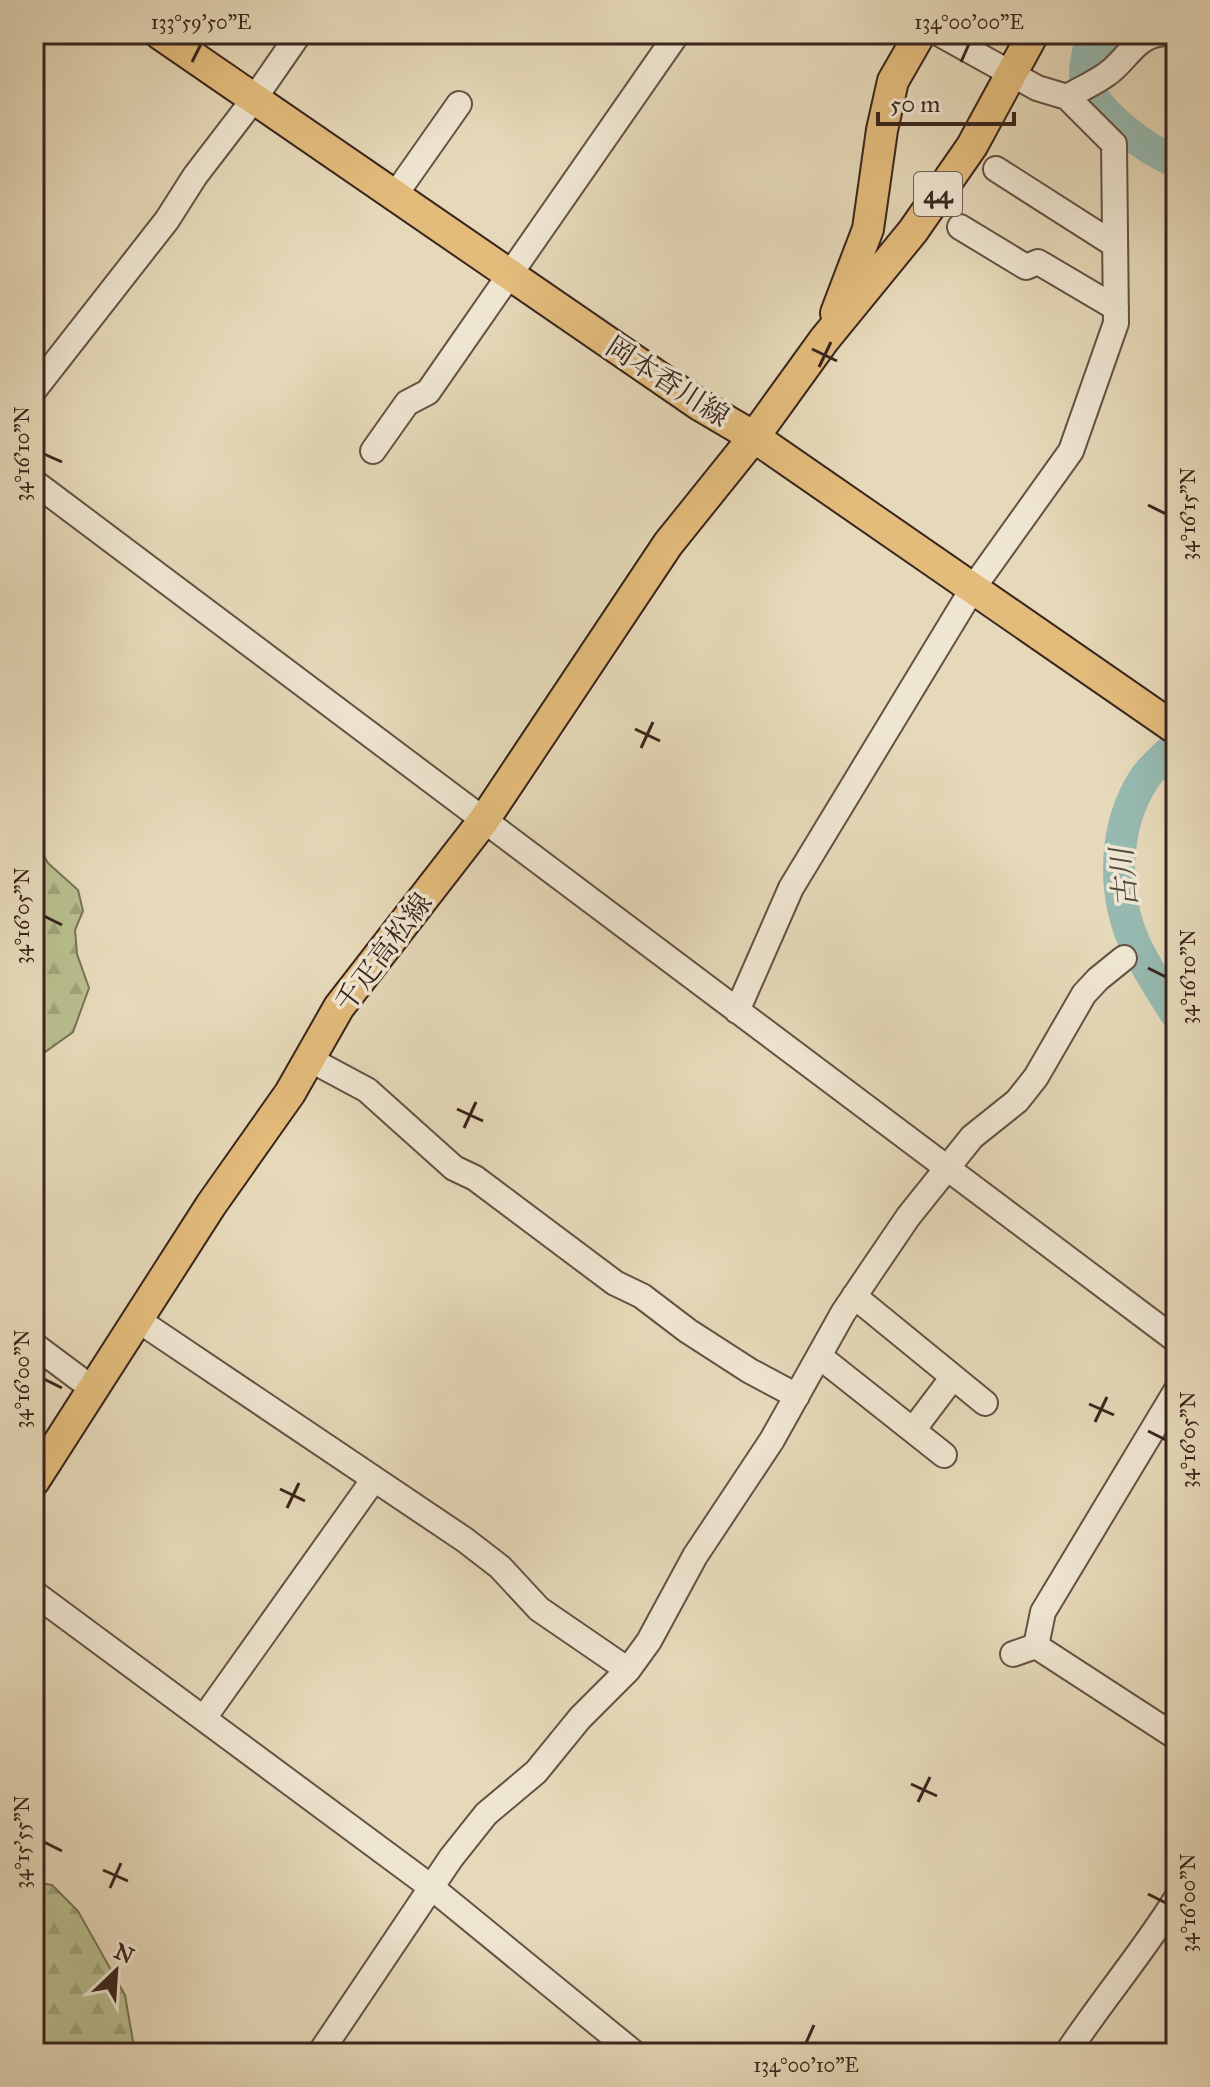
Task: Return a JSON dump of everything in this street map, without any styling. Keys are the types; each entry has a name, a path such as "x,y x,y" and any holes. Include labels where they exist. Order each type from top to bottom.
{"main road":[{"name":"岡本香川線","path":"160,34 698,404 754,437 1176,729"},
{"name":"44","path":"824,340 868,229 882,130 893,81 920,34"},
{"name":"44","path":"754,437 824,340 913,231 972,146 1033,34"},
{"name":"千疋高松線","path":"34,1481 211,1205 290,1093 348,995 484,820 668,544 754,437"}],"street":[{"path":"34,390 167,220 195,176 299,34"},
{"path":"373,451 407,403 428,392 677,34"},
{"path":"940,34 1037,88 1081,89 1109,73 1132,47 1159,34"},
{"path":"737,1011 791,888 973,588 1071,451 1116,323 1114,144 1081,89"},
{"path":"395,195 459,104"},
{"path":"996,169 1115,245"},
{"path":"960,227 1026,267 1038,262 1116,308"},
{"path":"34,482 1176,1340"},
{"path":"320,2053 431,1887 486,1814 536,1772 580,1718 628,1670 649,1641 695,1556 772,1440 854,1296 908,1217 972,1137 1017,1101 1036,1077 1084,994 1124,958"},
{"path":"311,1060 367,1090 454,1168 475,1178 615,1283 642,1296 688,1331 750,1371 797,1396"},
{"path":"854,1296 985,1403"},
{"path":"138,1320 465,1540 500,1567 539,1609 628,1670"},
{"path":"34,1345 93,1389"},
{"path":"819,1356 944,1455"},
{"path":"913,1430 953,1377"},
{"path":"1176,1391 1043,1612 1025,1650 1176,1737"},
{"path":"204,1718 374,1479"},
{"path":"34,1593 431,1887 634,2053"},
{"path":"1067,2053 1176,1899"}],"green space":[{"path":"34,838 48,863 78,890 83,911 75,930 77,954 89,988 73,1032 34,1060"},
{"path":"34,1882 52,1885 78,1911 125,1995 135,2053 34,2053"}],"waterway":[{"name":"古川","path":"1108,34 1088,51 1085,74 1089,90 1122,127 1176,162"},
{"name":"古川","path":"1174,748 1147,775 1134,798 1126,818 1119,860 1122,903 1135,944 1176,1014"}]}
